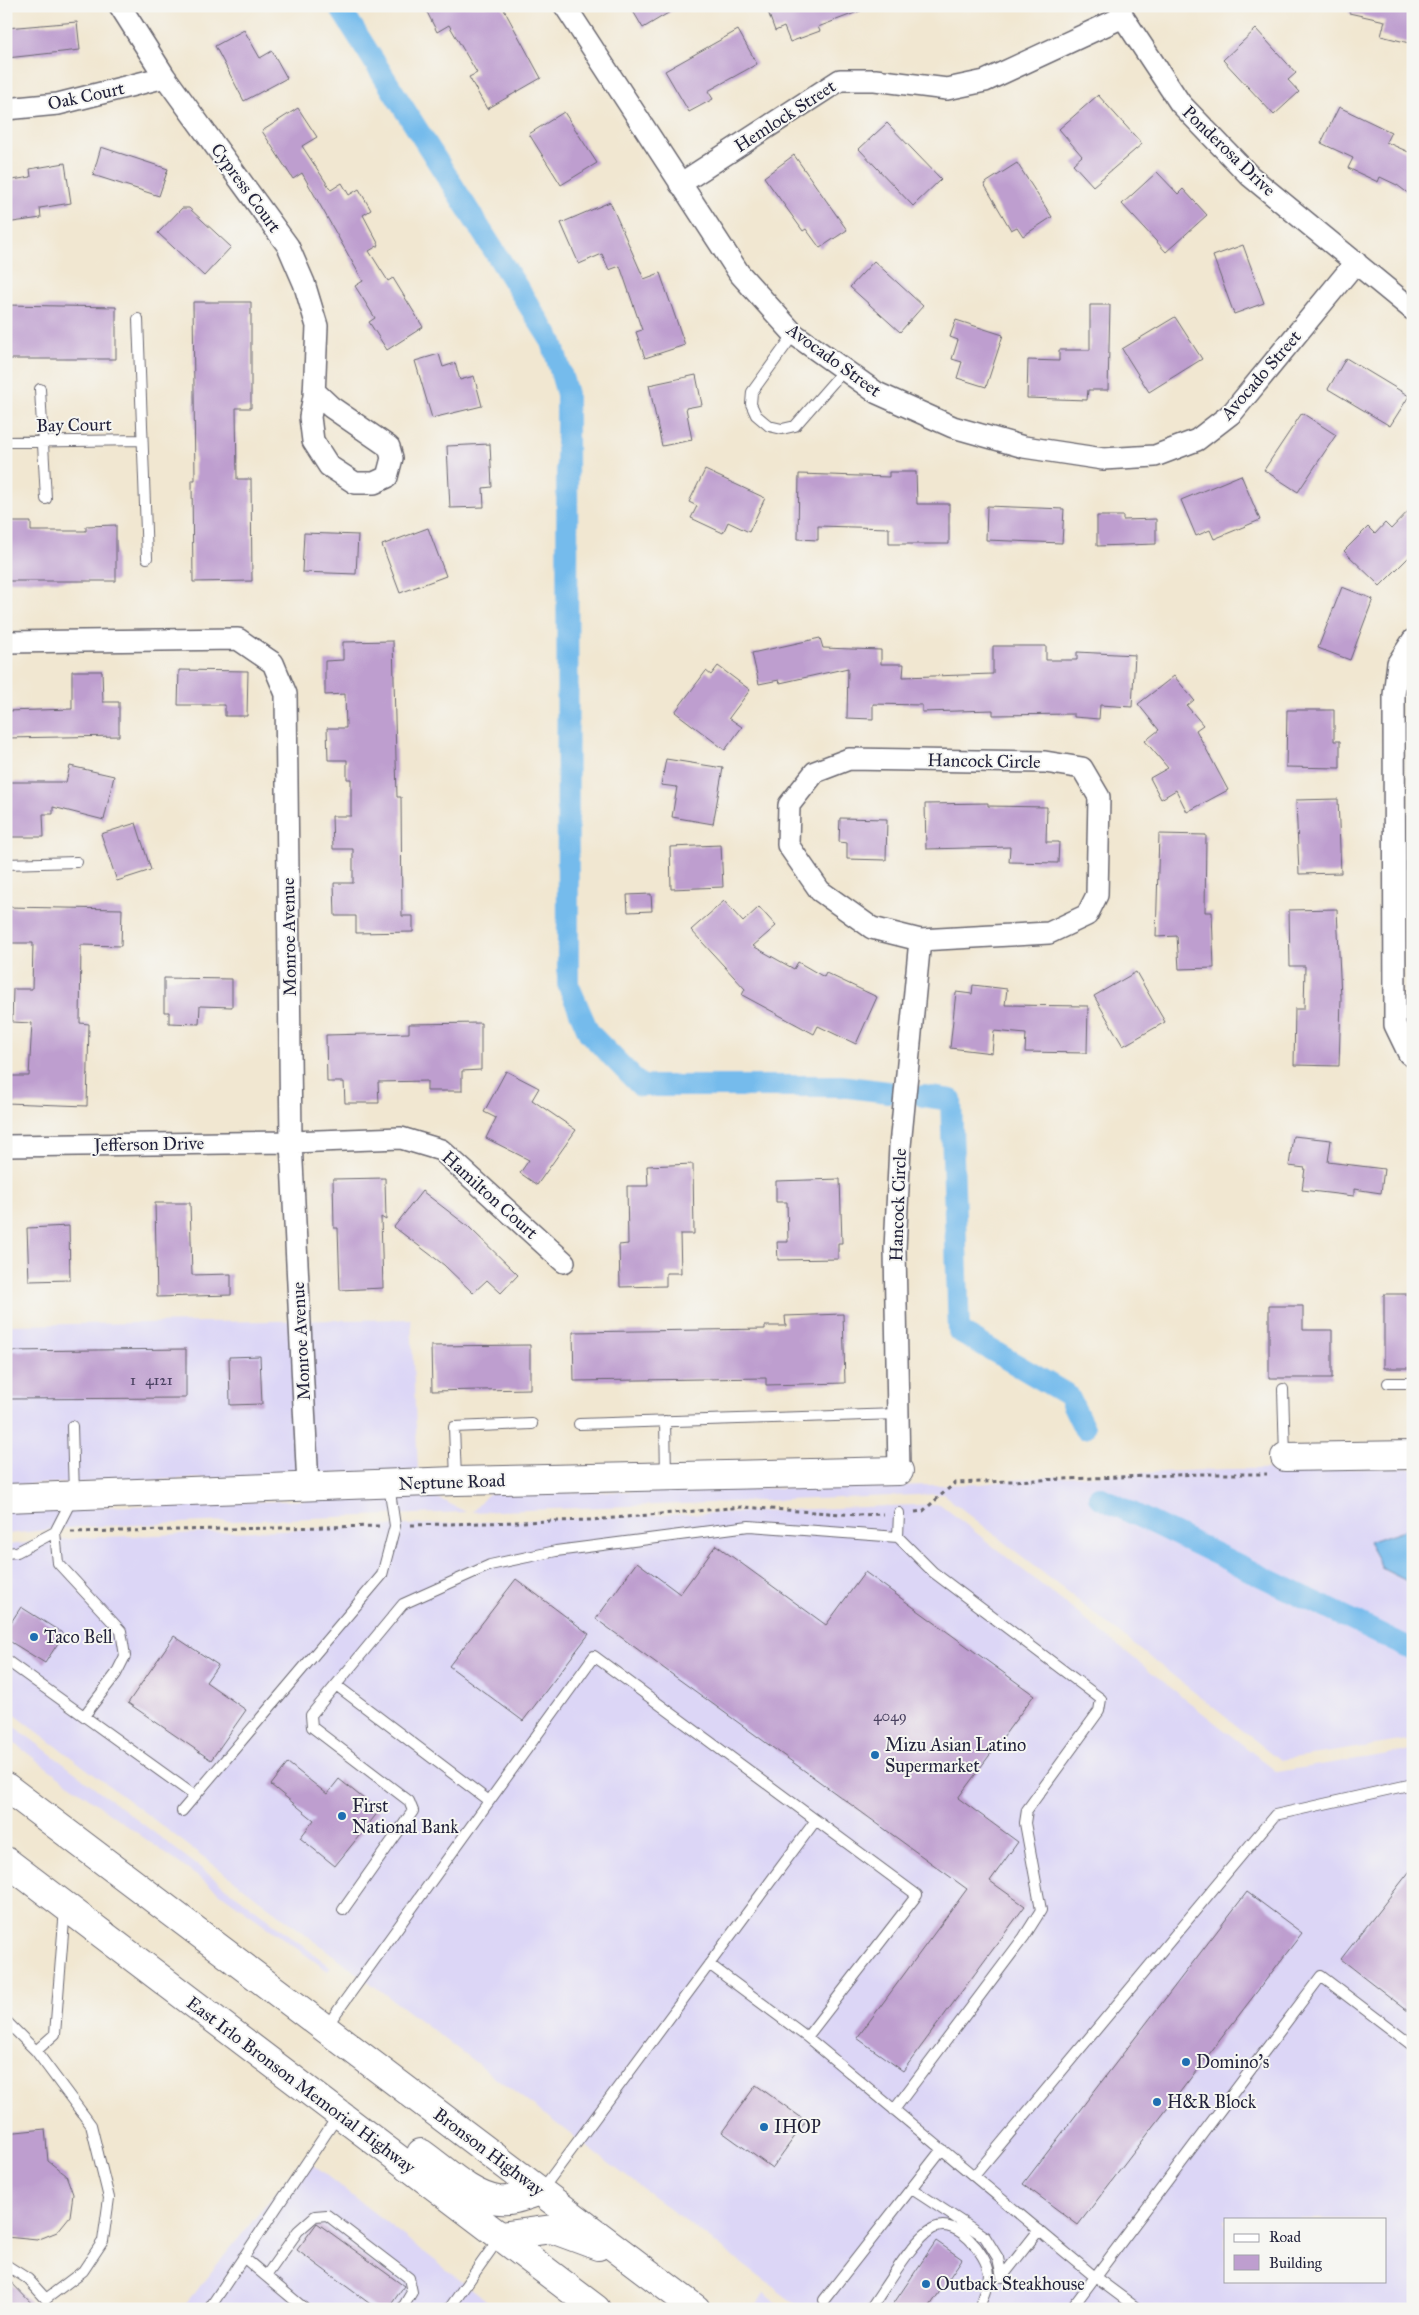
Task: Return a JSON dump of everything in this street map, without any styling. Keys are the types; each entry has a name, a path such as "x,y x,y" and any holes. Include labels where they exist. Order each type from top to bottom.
{"main road":[{"path":"1278,1465 1413,1455"},
{"name":"Neptune Road","path":"6,1498 456,1481 666,1478 899,1471"},
{"name":"Bronson Highway","path":"6,1787 696,2309"},
{"name":"East Irlo Bronson Memorial Highway","path":"6,1861 596,2309"},
{"path":"337,2112 374,2119 480,2195 499,2200 514,2199 541,2191"},
{"path":"501,2236 552,2229 628,2257"}],"street":[{"name":"Cypress Court","path":"120,6 165,77 288,246 304,283 317,326 314,391 310,417 313,441 329,466 355,484 374,483 387,477 392,458 389,447 331,407 314,391"},
{"name":"Avocado Street","path":"565,6 739,273 794,334 877,394 953,428 1024,447 1103,459 1155,456 1198,440 1232,413 1356,262"},
{"name":"Hemlock Street","path":"680,184 840,80 875,80 947,89 985,81 1122,11"},
{"name":"Ponderosa Drive","path":"1122,11 1186,110 1250,176 1413,310"},
{"name":"Oak Court","path":"6,109 58,104 165,77"},
{"name":"Monroe Avenue","path":"6,642 238,640 273,663 286,694 291,1142 308,1486"},
{"path":"1413,640 1398,663 1394,695 1395,1025 1409,1054 1413,1056"},
{"name":"Hancock Circle","path":"849,759 1045,762 1082,768 1099,797 1097,895 1087,915 1049,933 920,940 872,928 820,891 788,845 789,805 814,772 849,759"},
{"name":"Hancock Circle","path":"899,1471 895,1249 900,1146 920,940"},
{"name":"Hamilton Court","path":"291,1142 402,1138 441,1150 564,1262"},
{"name":"Jefferson Drive","path":"6,1146 291,1142"}],"lane":[{"path":"138,319 147,558"},
{"path":"794,334 752,392 751,404 756,415 769,426 782,429 795,426 844,370"},
{"path":"40,389 46,499"},
{"name":"Bay Court","path":"6,442 142,440"},
{"path":"6,864 78,862"},
{"path":"1388,1383 1413,1383"},
{"path":"1278,1465 1284,1389"},
{"path":"579,1424 898,1414"},
{"path":"665,1421 666,1478"},
{"path":"456,1481 454,1428 532,1424"},
{"path":"72,1426 74,1495 55,1532 58,1562 121,1631 125,1656 116,1674 84,1716"},
{"path":"182,1811 382,1575 394,1526 389,1484"},
{"path":"898,1537 899,1513"},
{"path":"343,1910 413,1811 409,1801 312,1727 311,1715 403,1604 490,1565 556,1551 749,1526 898,1537 933,1572 1101,1699 1099,1711 1027,1810 1025,1823 1041,1910 1024,1937 894,2110"},
{"path":"6,1554 17,1552 55,1532"},
{"path":"325,2028 594,1656 917,1895 807,2037"},
{"path":"6,1660 195,1796"},
{"path":"336,1685 489,1801"},
{"path":"974,2176 1275,1815 1413,1784"},
{"path":"541,2191 816,1820"},
{"path":"36,2051 55,2034 65,1905"},
{"path":"709,1964 807,2037 1095,2277 1138,2309"},
{"path":"1071,2309 1322,1976 1413,2046"},
{"path":"6,2021 36,2051 91,2125 109,2198 103,2241 82,2271 46,2299 28,2279 6,2265"},
{"path":"209,2309 337,2112"},
{"path":"824,2300 942,2149"},
{"path":"912,2189 985,2238 998,2258 1002,2277 1039,2230"},
{"path":"266,2276 298,2232 315,2216 327,2216 409,2278 412,2292 402,2309"},
{"path":"870,2309 919,2240 933,2228 944,2225 953,2228 982,2253 989,2276 981,2303"},
{"path":"449,2309 501,2236"},
{"path":"243,2257 305,2309"}],"path":[{"path":"923,1512 955,1483 1202,1474 1278,1465"},
{"path":"406,1525 591,1520 742,1507 857,1515 886,1514"},
{"path":"74,1532 377,1526"}],"shaded area":[{"path":"411,1319 418,1471 6,1485 6,1325"},
{"path":"1413,1468 1413,1527 1368,1542 1383,1569 1413,1584 1413,1739 1280,1760 943,1494 472,1512 488,1494 981,1484 1032,1478 1226,1469"},
{"path":"434,1496 466,1512 78,1527 6,1534 6,1510"},
{"path":"940,1504 1277,1772 1413,1750 1413,2309 802,2309 6,1708 6,1545 78,1538"},
{"path":"6,1720 331,1967 328,1971 6,1737"},
{"path":"304,2158 497,2309 181,2309"},
{"path":"764,2293 785,2309 763,2309 757,2304"}],"water":[{"path":"1413,1527 1413,1584 1383,1569 1368,1542"}],"building":[{"path":"424,6 502,6 541,78 487,109 469,77 477,73 449,25 437,32"},
{"path":"630,6 680,6 643,28"},
{"path":"766,6 868,6 868,8 818,27 820,31 790,42 784,27 775,31"},
{"path":"1350,6 1413,6 1413,44 1381,36 1385,21 1349,13"},
{"path":"77,22 80,50 7,58 6,28"},
{"path":"1256,29 1296,73 1288,80 1299,92 1274,115 1223,60"},
{"path":"244,30 260,58 272,51 287,78 244,101 215,46"},
{"path":"738,30 757,64 708,91 713,99 689,112 665,71"},
{"path":"1098,95 1142,144 1093,186 1073,164 1082,156 1059,129"},
{"path":"1339,107 1391,132 1386,142 1413,154 1413,197 1397,185 1380,177 1378,182 1348,168 1353,158 1321,143"},
{"path":"298,108 317,137 302,146 331,190 342,183 349,195 359,189 371,210 363,215 379,245 369,251 388,281 393,278 423,327 387,350 369,322 375,318 355,286 363,281 302,173 293,179 262,131"},
{"path":"564,112 597,163 561,185 529,134"},
{"path":"887,123 941,179 913,206 859,149"},
{"path":"101,147 168,169 159,196 93,175"},
{"path":"794,155 847,230 820,248 806,229 803,231 764,177"},
{"path":"65,163 71,203 40,208 41,218 6,223 6,181 31,177 30,169"},
{"path":"1017,163 1052,217 1023,236 1017,227 1011,230 984,184"},
{"path":"1157,172 1178,194 1183,189 1207,215 1166,252 1122,204"},
{"path":"610,202 644,279 660,273 685,345 645,358 636,332 642,330 620,266 609,270 602,254 579,264 561,223"},
{"path":"182,208 189,208 231,247 204,276 158,233"},
{"path":"1243,245 1264,303 1234,314 1213,256"},
{"path":"874,261 923,306 900,332 850,287"},
{"path":"193,302 251,302 251,408 236,408 237,479 251,479 252,581 193,582 192,480 195,480"},
{"path":"6,305 116,307 116,359 6,359"},
{"path":"1090,305 1110,305 1108,390 1088,390 1087,400 1027,398 1028,360 1059,361 1059,350 1090,350"},
{"path":"1175,317 1202,359 1149,392 1122,349"},
{"path":"956,320 1003,335 986,387 957,378 962,362 952,359 958,340 950,337"},
{"path":"439,354 443,367 455,363 460,380 474,376 482,406 432,418 415,361"},
{"path":"1346,358 1409,396 1390,426 1328,389"},
{"path":"696,375 702,405 686,408 692,440 662,446 649,385"},
{"path":"1302,413 1336,435 1298,492 1264,470"},
{"path":"490,444 492,487 483,488 484,507 450,508 447,446"},
{"path":"705,470 765,498 749,532 728,522 723,533 691,518 697,506 689,502"},
{"path":"889,472 916,472 917,504 949,504 949,544 889,544 889,528 818,526 818,540 798,539 799,474 889,477"},
{"path":"1241,475 1260,520 1214,539 1210,530 1196,536 1181,500"},
{"path":"987,506 1064,509 1062,543 986,540"},
{"path":"1413,506 1413,553 1380,586 1344,551 1368,527 1375,534 1385,523 1391,529"},
{"path":"1097,516 1123,516 1123,520 1156,519 1156,544 1097,546"},
{"path":"6,522 31,522 31,531 86,531 86,526 116,525 116,581 6,581"},
{"path":"428,528 446,576 400,593 382,545"},
{"path":"304,533 358,535 356,574 302,572"},
{"path":"1342,587 1373,599 1350,660 1318,648"},
{"path":"820,638 823,648 881,650 881,664 904,664 903,677 993,674 993,646 1046,646 1046,660 1077,660 1077,652 1135,655 1132,707 1100,705 1099,719 1074,717 1074,714 993,715 993,710 922,712 922,705 873,704 873,719 847,718 848,668 780,683 779,680 759,684 752,653"},
{"path":"393,641 397,797 401,797 402,916 413,916 413,932 356,933 356,916 335,916 334,883 353,883 353,849 333,849 332,816 351,816 351,779 347,779 347,760 328,760 327,728 346,728 345,694 325,695 325,661 343,660 343,642"},
{"path":"718,666 750,690 729,718 742,727 725,750 675,712 706,671 711,675"},
{"path":"179,670 248,671 247,716 225,716 225,705 178,705"},
{"path":"72,671 102,671 103,702 119,702 119,736 6,738 6,711 72,709"},
{"path":"1174,676 1194,700 1187,706 1203,725 1196,730 1228,790 1187,812 1176,790 1161,799 1150,778 1168,768 1145,741 1159,730 1138,704"},
{"path":"1287,710 1334,710 1334,741 1340,741 1340,768 1286,767"},
{"path":"666,759 723,768 713,824 672,817 677,787 661,785"},
{"path":"70,766 114,776 104,820 53,807 53,814 43,814 44,837 6,837 6,782 66,782"},
{"path":"1338,799 1341,873 1299,874 1296,800"},
{"path":"988,803 988,806 1047,807 1046,842 1059,842 1058,863 1009,862 1010,847 926,849 925,804"},
{"path":"840,818 887,819 886,860 847,859 847,843 839,842"},
{"path":"136,823 151,870 117,881 101,834"},
{"path":"1159,834 1206,835 1205,912 1212,912 1214,968 1179,969 1177,936 1156,937"},
{"path":"721,845 723,887 671,889 670,847"},
{"path":"651,894 652,911 628,912 627,895"},
{"path":"724,901 743,922 759,907 776,926 753,946 794,969 798,962 824,977 826,973 877,997 856,1044 818,1026 814,1034 742,995 745,989 691,930"},
{"path":"6,907 122,909 121,946 81,945 80,1023 89,1024 87,1106 6,1103 6,1076 29,1076 32,1023 12,1022 13,989 32,989 33,943 6,943"},
{"path":"1337,909 1341,998 1339,1066 1294,1065 1295,1009 1304,1009 1305,966 1290,966 1289,910"},
{"path":"1136,972 1165,1022 1123,1046 1094,996"},
{"path":"164,978 232,979 232,1007 200,1006 199,1024 169,1023 169,1012 164,1012"},
{"path":"973,985 1007,989 1005,1005 1088,1006 1087,1053 1025,1052 1026,1034 994,1031 992,1053 950,1048 956,992 972,994"},
{"path":"481,1023 481,1070 462,1071 462,1091 427,1091 427,1081 378,1082 379,1103 345,1103 344,1082 327,1082 326,1035 409,1033 409,1024"},
{"path":"506,1071 539,1088 532,1100 576,1130 537,1185 520,1173 529,1160 486,1138 496,1118 484,1112"},
{"path":"1293,1136 1331,1140 1328,1162 1384,1169 1381,1193 1354,1189 1354,1196 1302,1190 1305,1168 1289,1166"},
{"path":"693,1164 694,1234 680,1234 681,1273 666,1273 666,1286 620,1287 619,1245 628,1244 627,1186 648,1186 647,1166"},
{"path":"385,1178 386,1220 381,1217 383,1288 340,1290 338,1228 334,1228 333,1179"},
{"path":"840,1179 842,1243 838,1243 838,1259 778,1260 777,1242 788,1242 787,1202 776,1202 776,1181"},
{"path":"422,1191 469,1227 518,1275 501,1293 487,1280 473,1293 444,1265 394,1227"},
{"path":"155,1203 190,1203 192,1275 231,1274 231,1295 157,1297"},
{"path":"69,1226 70,1280 29,1281 27,1228"},
{"path":"1384,1294 1413,1294 1413,1368 1384,1368"},
{"path":"1269,1306 1303,1306 1303,1330 1332,1330 1332,1378 1269,1378"},
{"path":"843,1314 845,1383 766,1385 766,1378 574,1381 573,1332 765,1329 765,1326 786,1326 785,1316"},
{"path":"530,1345 530,1389 432,1391 431,1346"},
{"path":"186,1349 186,1398 6,1399 6,1351"},
{"path":"260,1356 262,1404 230,1405 229,1357"},
{"path":"716,1545 826,1625 865,1572 1034,1695 958,1798 1018,1842 990,1881 1025,1906 903,2071 857,2038 967,1889 596,1619 637,1562 680,1594"},
{"path":"516,1579 589,1634 523,1721 449,1666"},
{"name":"Taco Bell","path":"21,1607 64,1634 45,1663 6,1639 6,1630"},
{"path":"174,1636 218,1665 206,1682 246,1710 211,1760 128,1703"},
{"name":"First National Bank","path":"288,1763 327,1794 339,1779 379,1811 335,1866 300,1838 314,1820 271,1785"},
{"path":"1413,1867 1413,2015 1341,1959"},
{"path":"1247,1892 1302,1933 1078,2225 1023,2184"},
{"name":"IHOP","path":"756,2085 806,2121 772,2168 722,2132"},
{"path":"45,2129 48,2161 66,2175 73,2194 70,2216 57,2232 37,2240 6,2237 6,2133"},
{"path":"317,2223 404,2286 388,2309 377,2309 297,2250"},
{"name":"Outback Steakhouse","path":"936,2241 962,2259 928,2309 890,2309"},
{"path":"6,2277 37,2309 6,2309"}],"waterway":[{"path":"339,6 552,342 567,394 568,984 589,1033 641,1086 840,1086 888,1092"},
{"path":"923,1096 951,1100 959,1331 1068,1395 1084,1428"},
{"path":"1099,1497 1413,1650"}],"place":[{"name":"Taco Bell","path":"34,1637"},
{"name":"Mizu Asian Latino Supermarket","path":"875,1755"},
{"name":"First National Bank","path":"342,1816"},
{"name":"Domino's","path":"1186,2062"},
{"name":"H&R Block","path":"1157,2102"},
{"name":"IHOP","path":"764,2127"},
{"name":"Outback Steakhouse","path":"926,2284"}]}
